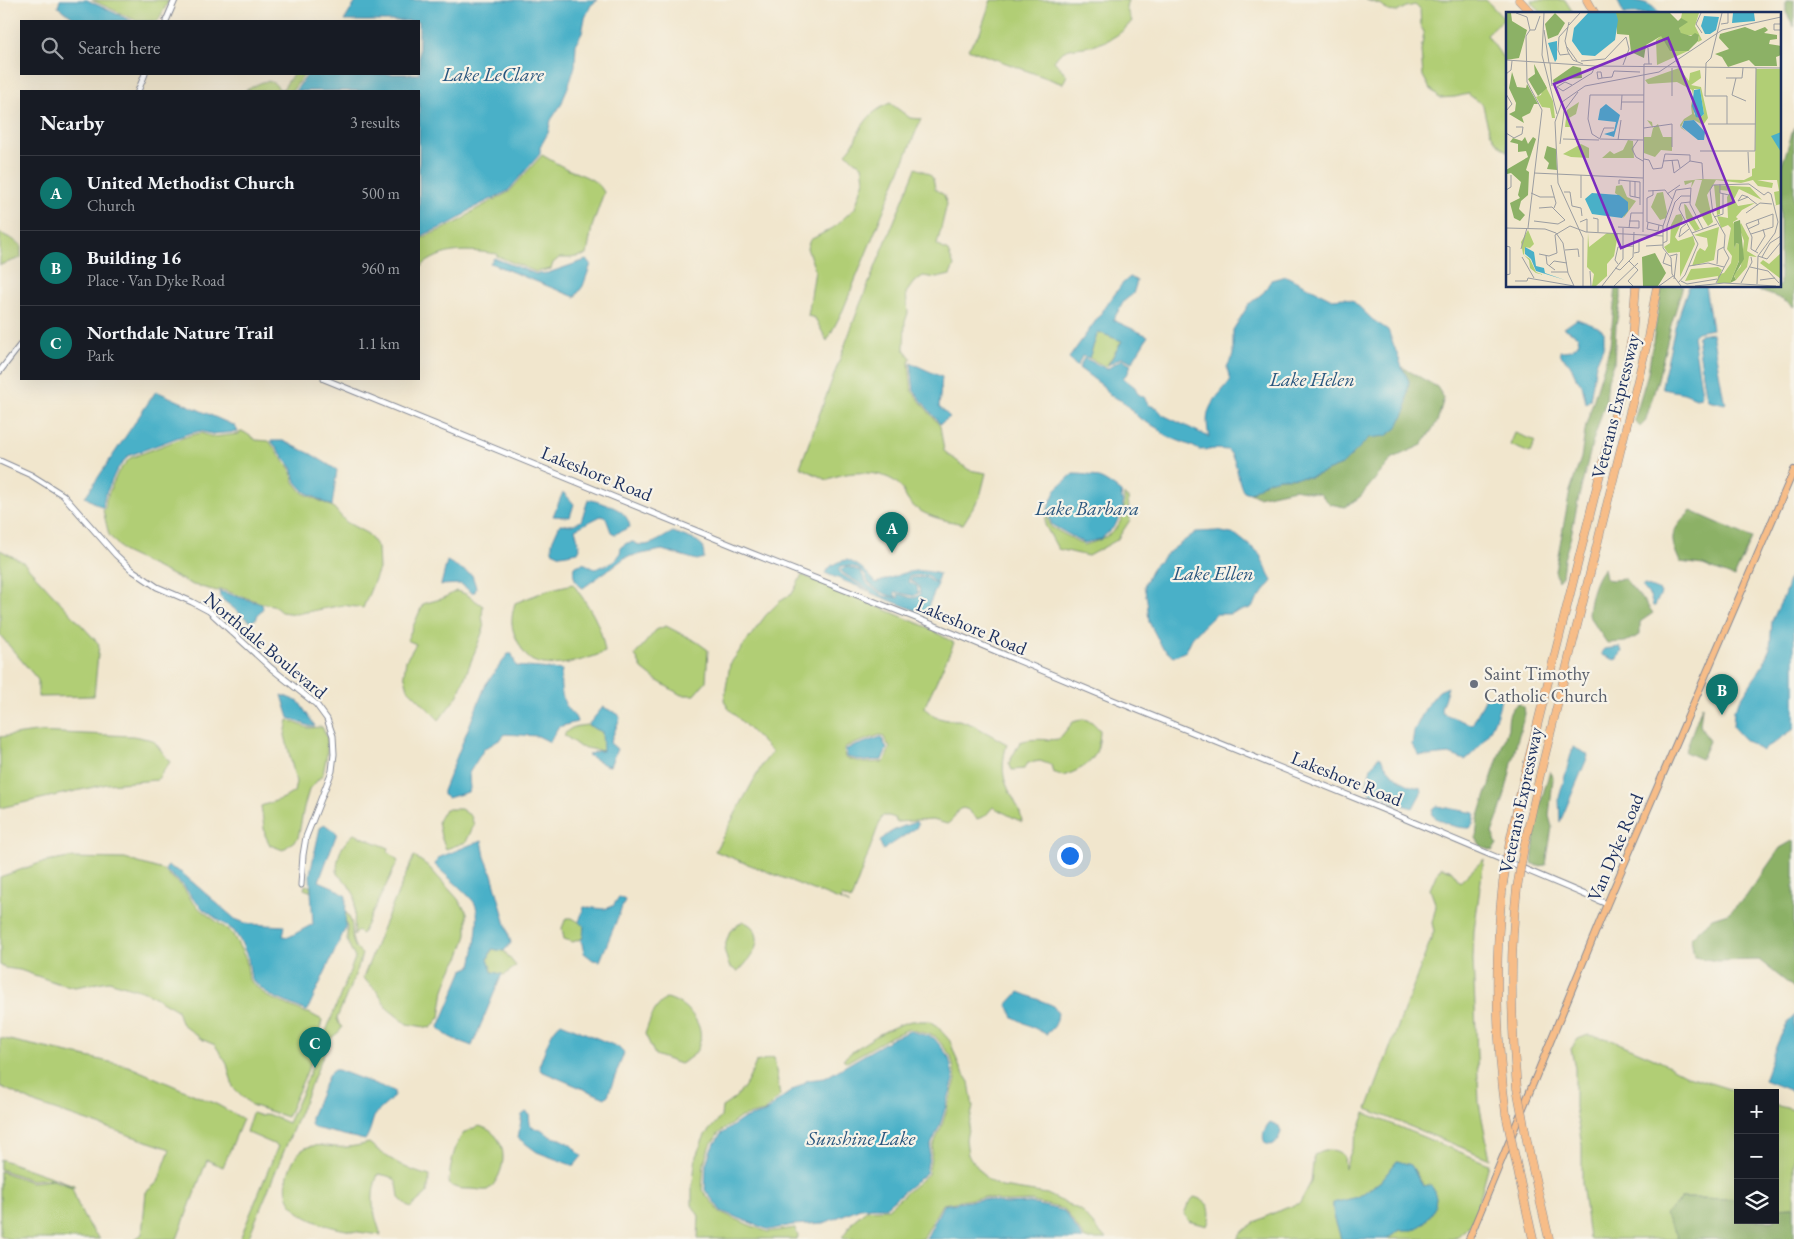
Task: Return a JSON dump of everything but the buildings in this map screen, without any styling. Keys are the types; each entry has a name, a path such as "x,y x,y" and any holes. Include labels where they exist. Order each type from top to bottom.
{"highway":[{"path":"1519,0 1530,12"},
{"path":"1587,0 1594,12"},
{"name":"Veterans Expressway","path":"1533,1239 1506,1114 1499,1057 1496,983 1503,883 1523,782 1625,374 1632,337 1636,288"},
{"name":"Veterans Expressway","path":"1549,1239 1530,1157 1518,1088 1513,1042 1511,990 1513,937 1518,888 1537,784 1647,343 1657,288"}],"main road":[{"name":"Van Dyke Road","path":"1469,1239 1607,904 1794,470"}],"street":[{"path":"166,20 175,0"},
{"path":"138,90 145,75"},
{"path":"0,371 20,345"},
{"name":"Lakeshore Road","path":"326,380 751,553 931,624 1382,809 1607,904"},
{"name":"Northdale Boulevard","path":"0,460 31,475 63,494 116,555 132,570 157,587 192,602 209,612 271,668 316,704 327,720 333,736 334,754 332,771 306,838 301,885"}],"green space":[{"path":"92,0 169,0 159,20 135,20"},
{"path":"991,0 1128,0 1126,8 1132,21 1122,31 1105,42 1070,49 1060,54 1054,61 1067,75 1063,84 968,49 980,32"},
{"path":"1366,0 1486,0 1504,19 1487,35 1506,62 1506,150 1490,132 1483,105 1468,94 1439,98 1429,87 1423,76 1421,51 1424,32 1421,27 1420,9 1415,5 1397,12 1388,11 1382,5"},
{"path":"1531,0 1565,0 1573,12 1540,12"},
{"path":"1786,0 1794,0 1794,27 1786,12"},
{"path":"292,75 304,75 293,90 246,90 267,81 275,84 279,89 283,89"},
{"path":"890,103 910,118 921,119 843,310 827,341 815,318 808,316 815,270 807,248 810,240 833,228 855,208 864,180 862,165 854,161 846,153 869,118 878,109"},
{"path":"1794,127 1794,307 1776,297 1748,288 1782,288 1782,163"},
{"path":"542,155 597,183 604,192 592,227 587,255 559,258 553,263 551,269 536,272 497,256 497,254 466,251 437,256 420,267 420,239 462,220 473,211 509,192"},
{"path":"916,168 930,175 935,189 944,195 947,204 937,245 948,251 954,266 950,275 937,278 923,276 914,282 906,293 908,313 905,322 904,349 911,358 909,363 912,391 940,426 944,451 969,470 986,473 980,497 963,524 922,512 908,501 900,486 885,476 854,473 844,474 827,480 800,467 859,307"},
{"path":"0,233 20,244 20,258 0,265"},
{"path":"1616,288 1621,288 1616,325 1614,364 1608,379 1606,400 1579,496 1564,559 1562,576 1558,581 1555,571 1570,491 1581,458 1586,425 1610,346"},
{"path":"1662,288 1682,288 1645,422 1640,427 1634,420 1648,373"},
{"path":"1098,332 1122,341 1106,367 1089,358"},
{"path":"1402,367 1437,387 1444,398 1437,422 1422,445 1393,458 1360,497 1345,507 1330,504 1320,494 1294,489 1258,497 1250,493 1268,481 1279,478 1311,477 1342,465 1369,437 1386,436 1409,381"},
{"path":"244,432 256,440 269,441 290,469 294,482 303,493 333,507 346,522 368,534 378,548 379,569 363,608 343,605 296,614 281,612 273,605 220,589 217,591 193,585 124,552 109,535 103,510 106,499 118,472 130,458 188,436 201,433 213,437 239,434"},
{"path":"1515,433 1535,441 1530,453 1510,445"},
{"path":"1124,495 1128,498 1130,520 1117,540 1088,556 1058,549 1045,525 1046,512 1051,527 1084,545 1103,538 1116,529 1123,514"},
{"path":"1691,511 1752,538 1734,577 1703,565 1680,562 1674,546 1674,534 1679,524"},
{"path":"0,550 23,562 99,644 94,696 38,697 38,680 0,635"},
{"path":"1604,568 1606,579 1625,579 1653,613 1640,622 1640,635 1625,642 1607,643 1588,615 1597,578"},
{"path":"802,575 927,627 954,643 924,708 935,717 959,720 973,725 1007,744 1003,770 1004,776 1022,822 993,807 985,816 977,819 964,808 958,810 947,824 933,820 896,822 895,818 882,816 851,900 842,896 840,900 849,904 715,851 762,765 772,752 728,708 724,700 730,664 766,615 779,602 792,594","holes":["880,735 883,736 890,748 884,762 864,763 845,758 845,747"]},
{"path":"573,584 597,623 605,652 569,663 550,665 533,661 524,652 513,630 512,618 515,603 551,589"},
{"path":"456,591 466,594 483,606 484,628 458,695 439,720 408,689 404,674 406,660 416,644 407,640 423,604 444,598"},
{"path":"666,626 708,650 706,681 694,695 681,695 656,680 642,669 635,655 656,630"},
{"path":"1518,703 1524,707 1525,714 1502,804 1492,833 1497,844 1492,851 1481,846 1476,838 1478,819 1508,728 1510,714"},
{"path":"1702,706 1700,725 1709,741 1701,759 1685,752"},
{"path":"1084,719 1092,722 1100,730 1095,755 1086,765 1063,776 1053,772 1051,765 1040,761 1028,763 1024,769 1012,770 1009,763 1020,742 1059,739 1073,722"},
{"path":"288,720 308,728 322,727 327,737 327,754 323,774 309,790 298,838 283,850 270,845 265,835 261,806 284,798 294,792 296,782 285,735"},
{"path":"588,725 602,732 604,751 580,747 564,735 572,728"},
{"path":"36,732 133,736 153,740 170,762 157,780 107,784 0,808 0,737"},
{"path":"1550,771 1553,779 1549,816 1552,827 1546,865 1537,866 1532,863 1537,814"},
{"path":"445,809 461,809 471,816 474,825 466,842 446,849 441,837 438,821"},
{"path":"354,834 389,848 388,851 398,861 362,934 357,931 354,936 355,896 347,883 337,874 340,852 345,843"},
{"path":"1794,840 1794,988 1759,960 1717,961 1694,957 1691,938 1712,918 1728,913 1745,898 1780,848"},
{"path":"414,856 428,866 467,912 467,935 460,956 451,971 444,990 440,1017 431,1028 407,1024 388,1009 376,990 363,978"},
{"path":"69,858 125,859 163,870 182,886 201,910 232,933 246,959 249,980 268,997 322,1020 315,1053 287,1117 251,1105 233,1087 227,1064 215,1045 201,1039 181,1023 177,1010 148,993 109,981 75,987 0,965 0,877 40,863"},
{"path":"1484,859 1474,931 1473,959 1479,1103 1490,1159 1367,1109 1434,931 1432,923 1436,906 1430,889 1436,875 1441,867 1452,871 1460,882"},
{"path":"305,885 333,893 351,921 353,942 362,954 337,1018 342,1027 329,1041 248,1239 240,1239 278,1146 246,1132 252,1113 261,1116 267,1114 288,1123 355,958 347,941 347,926 331,899 304,889"},
{"path":"566,918 572,918 584,925 583,938 573,942 564,939 562,928"},
{"path":"743,921 753,928 757,940 754,952 738,972 729,966 724,949 730,931"},
{"path":"492,949 504,951 516,966 505,975 492,972 488,959"},
{"path":"667,998 681,1004 693,1016 700,1030 698,1048 680,1064 655,1055 645,1034 656,1009"},
{"path":"911,1021 929,1021 937,1026 950,1041 960,1068 969,1082 973,1107 966,1139 968,1155 985,1177 1002,1187 1047,1194 1080,1210 1106,1239 1085,1239 1064,1209 1030,1201 1005,1202 984,1197 942,1204 923,1239 843,1239 853,1221 866,1210 887,1209 928,1174 933,1146 942,1125 956,1080 951,1056 935,1036 909,1029 892,1036 847,1062 843,1059 875,1037"},
{"path":"1588,1035 1609,1039 1652,1057 1688,1076 1734,1090 1734,1201 1682,1198 1677,1239 1589,1239 1582,1182 1582,1144 1575,1108 1575,1068 1571,1049 1578,1039"},
{"path":"0,1038 128,1066 218,1105 243,1119 223,1167 207,1160 177,1239 135,1239 142,1234 146,1192 158,1182 170,1149 37,1104 0,1086"},
{"path":"774,1057 780,1096 764,1112 741,1117 719,1133 709,1147 704,1163 702,1190 720,1212 768,1232 795,1228 798,1236 797,1239 698,1239 699,1216 692,1205 696,1156 705,1135 721,1117 722,1107 735,1098 744,1088 756,1062"},
{"path":"1779,1106 1794,1110 1794,1207 1779,1208"},
{"path":"1365,1113 1489,1164 1475,1217 1464,1231 1453,1239 1387,1239 1400,1230 1413,1229 1422,1225 1432,1213 1436,1197 1433,1188 1429,1185 1424,1186 1411,1165 1397,1161 1381,1181 1358,1197 1333,1203 1334,1217 1341,1239 1237,1239 1257,1222 1300,1203 1311,1182 1314,1155 1326,1151 1337,1151 1344,1156 1345,1168"},
{"path":"479,1126 493,1133 501,1145 503,1160 499,1175 493,1186 487,1190 454,1187 449,1184 449,1178 457,1144 464,1133"},
{"path":"369,1143 397,1163 413,1171 430,1176 427,1193 410,1208 399,1198 395,1180 389,1176 378,1174 373,1204 381,1235 336,1228 319,1223 305,1216 294,1207 287,1195 287,1180 296,1156 302,1150 314,1146 343,1147"},
{"path":"0,1159 74,1185 74,1187 54,1178 31,1180 0,1169"},
{"path":"0,1171 31,1182 53,1180 72,1187 83,1215 100,1239 9,1239 0,1235"},
{"path":"1194,1197 1204,1201 1209,1207 1210,1216 1207,1226 1189,1221 1184,1214 1188,1204"},
{"path":"1682,1198 1734,1199 1734,1224 1779,1224 1779,1208 1794,1207 1794,1239 1677,1239 1678,1236 1665,1215"}],"water":[{"path":"60,0 87,0 130,20 75,19 58,7"},
{"name":"Lake LeClare","path":"357,0 598,0 591,5 585,18 582,33 576,44 575,66 571,79 561,105 551,120 548,133 540,147 540,154 508,191 471,209 447,225 420,237 420,90 296,90 307,75 420,75 420,20 345,20"},
{"path":"1617,0 1646,3 1658,12 1623,12"},
{"path":"494,258 536,274 548,273 586,260 591,264 583,286 575,297 490,263"},
{"name":"Lake Helen","path":"1286,276 1332,299 1345,298 1353,301 1373,320 1388,330 1409,381 1406,410 1397,428 1386,436 1369,438 1342,465 1311,477 1279,478 1268,481 1250,493 1243,491 1236,465 1228,450 1199,450 1166,436 1157,428 1139,418 1122,401 1109,395 1103,386 1079,368 1084,358 1107,369 1122,359 1131,364 1128,373 1123,378 1135,387 1138,394 1144,397 1149,405 1157,408 1163,415 1209,437 1207,419 1210,406 1230,381 1227,367 1233,355 1233,330 1249,304 1264,292 1271,280"},
{"path":"1130,277 1137,281 1133,294 1124,301 1113,320 1148,336 1132,362 1122,357 1108,365 1122,341 1098,332 1089,358 1082,356 1077,367 1069,358 1122,284"},
{"path":"1688,288 1705,288 1712,329 1697,332 1693,336 1701,397 1696,398 1684,393 1663,389 1662,385 1675,327"},
{"path":"1577,319 1598,327 1604,332 1604,345 1596,364 1590,400 1586,403 1582,385 1570,364 1561,356 1560,351 1571,350 1579,342 1578,336 1564,328"},
{"path":"1712,333 1725,404 1708,400 1706,394 1697,337"},
{"path":"911,363 942,377 939,407 950,417 940,424 914,391"},
{"path":"156,391 235,426 238,432 212,434 200,431 128,456 116,471 104,498 103,508 85,497"},
{"path":"271,441 283,441 311,454 337,470 332,506 305,492 296,482 292,468"},
{"name":"Lake Barbara","path":"1073,474 1099,478 1121,492 1123,508 1115,526 1101,539 1084,543 1052,525 1047,511 1056,489"},
{"path":"563,492 574,504 570,517 553,516"},
{"path":"588,500 621,511 625,515 630,527 615,534 611,532 606,518 601,516 575,529 580,548 578,552 561,555 552,551 552,542 560,524 572,525 581,521"},
{"name":"Lake Ellen","path":"1217,531 1236,535 1259,553 1272,581 1251,608 1229,614 1216,614 1193,636 1186,651 1173,657 1162,647 1149,622 1144,586 1153,567 1169,552 1196,532"},
{"path":"673,532 697,541 703,546 704,558 697,560 662,550 626,557 583,588 578,585 575,579 574,567 581,564 595,569 604,566 616,560 621,547 627,543 648,544"},
{"path":"847,560 863,569 876,583 914,571 939,574 937,582 932,581 928,575 910,576 908,582 917,586 918,593 914,596 896,592 894,593 897,597 875,588 868,582 864,573 855,567 841,566 838,569 841,574 869,591 825,573 834,564"},
{"path":"447,561 472,575 476,587 475,592 471,592 461,584 441,585"},
{"path":"1794,565 1794,729 1762,751 1744,739 1733,727 1734,710 1761,668 1770,648 1772,621 1784,595"},
{"path":"848,567 860,571 868,585 884,596 899,598 898,594 915,598 920,594 919,586 910,580 911,578 927,577 931,582 938,584 925,614 871,593 870,590 843,573 840,569"},
{"path":"1645,585 1661,593 1655,606 1653,606 1650,596 1642,586"},
{"path":"219,591 262,604 263,608 257,618 251,622 223,600 220,597"},
{"path":"1620,647 1622,651 1618,659 1615,660 1602,655 1604,649"},
{"path":"508,654 512,654 516,666 562,670 562,695 569,711 576,718 577,722 558,727 550,742 538,736 505,734 501,739 484,749 469,773 470,789 468,792 448,798 443,795 443,791 486,684"},
{"path":"1448,687 1441,709 1442,713 1472,725 1486,697 1496,695 1501,698 1489,732 1478,748 1465,760 1449,754 1419,755 1412,745 1414,731 1427,705 1439,691"},
{"path":"282,695 299,702 315,726 309,726 289,718"},
{"path":"603,707 616,713 620,718 610,743 617,749 610,766 588,755 597,751 603,751 602,732 588,725"},
{"path":"881,737 887,748 882,760 864,761 847,757 846,749"},
{"path":"1573,747 1588,756 1560,822 1559,798"},
{"path":"1378,757 1403,782 1421,788 1422,791 1413,808 1394,803 1380,794 1371,794 1366,787 1371,768"},
{"path":"1437,806 1475,813 1473,824 1470,828 1459,827 1441,821 1432,815 1433,810"},
{"path":"916,822 918,824 916,828 883,850 880,842 883,838 896,829"},
{"path":"324,824 337,833 319,881 333,887 346,896 345,929 307,1011 269,995 251,979 248,958 234,931 203,909 183,885 165,870 168,866 182,873 235,919 248,924 285,926 283,936 289,937 313,924 310,874 320,828"},
{"path":"482,840 485,857 492,874 511,943 504,951 492,949 488,959 492,972 502,974 472,1046 449,1037 439,1027 463,970 471,966 476,934 477,909 468,896 435,865 438,858"},
{"path":"619,897 625,900 600,961 593,960 584,953 581,939 583,938 584,926 579,922 584,907 604,909 613,906"},
{"path":"1019,992 1052,1005 1058,1012 1052,1030 1046,1034 1013,1017 1007,1005"},
{"path":"1794,1015 1794,1092 1764,1080 1780,1038"},
{"path":"561,1023 618,1047 624,1053 608,1095 605,1098 541,1071 539,1066 548,1043 553,1032"},
{"name":"Sunshine Lake","path":"910,1031 934,1038 949,1057 954,1080 940,1125 931,1145 926,1173 885,1207 860,1208 824,1223 792,1225 769,1230 721,1211 705,1190 706,1164 711,1149 721,1134 743,1119 765,1113 780,1099 808,1080 825,1078 893,1038"},
{"path":"334,1070 394,1091 392,1098 374,1117 365,1140 314,1128 311,1124 311,1117 329,1074"},
{"path":"526,1112 529,1114 530,1124 533,1128 541,1129 551,1137 561,1139 571,1145 582,1156 574,1166 537,1152 518,1138 522,1115"},
{"path":"1270,1122 1279,1126 1281,1132 1278,1140 1270,1145 1266,1144 1263,1135"},
{"path":"1397,1161 1411,1165 1423,1186 1429,1185 1433,1188 1436,1197 1432,1213 1422,1225 1413,1230 1400,1230 1387,1239 1341,1239 1334,1217 1333,1203 1358,1197 1381,1181"},
{"path":"984,1199 1005,1204 1030,1203 1064,1211 1083,1239 926,1239 943,1205"}],"place":[{"name":"United Methodist Church","path":"892,553"},
{"name":"Saint Timothy Catholic Church","path":"1474,684"},
{"name":"Building 16","path":"1722,715"},
{"name":"Northdale Nature Trail","path":"315,1068"}]}
